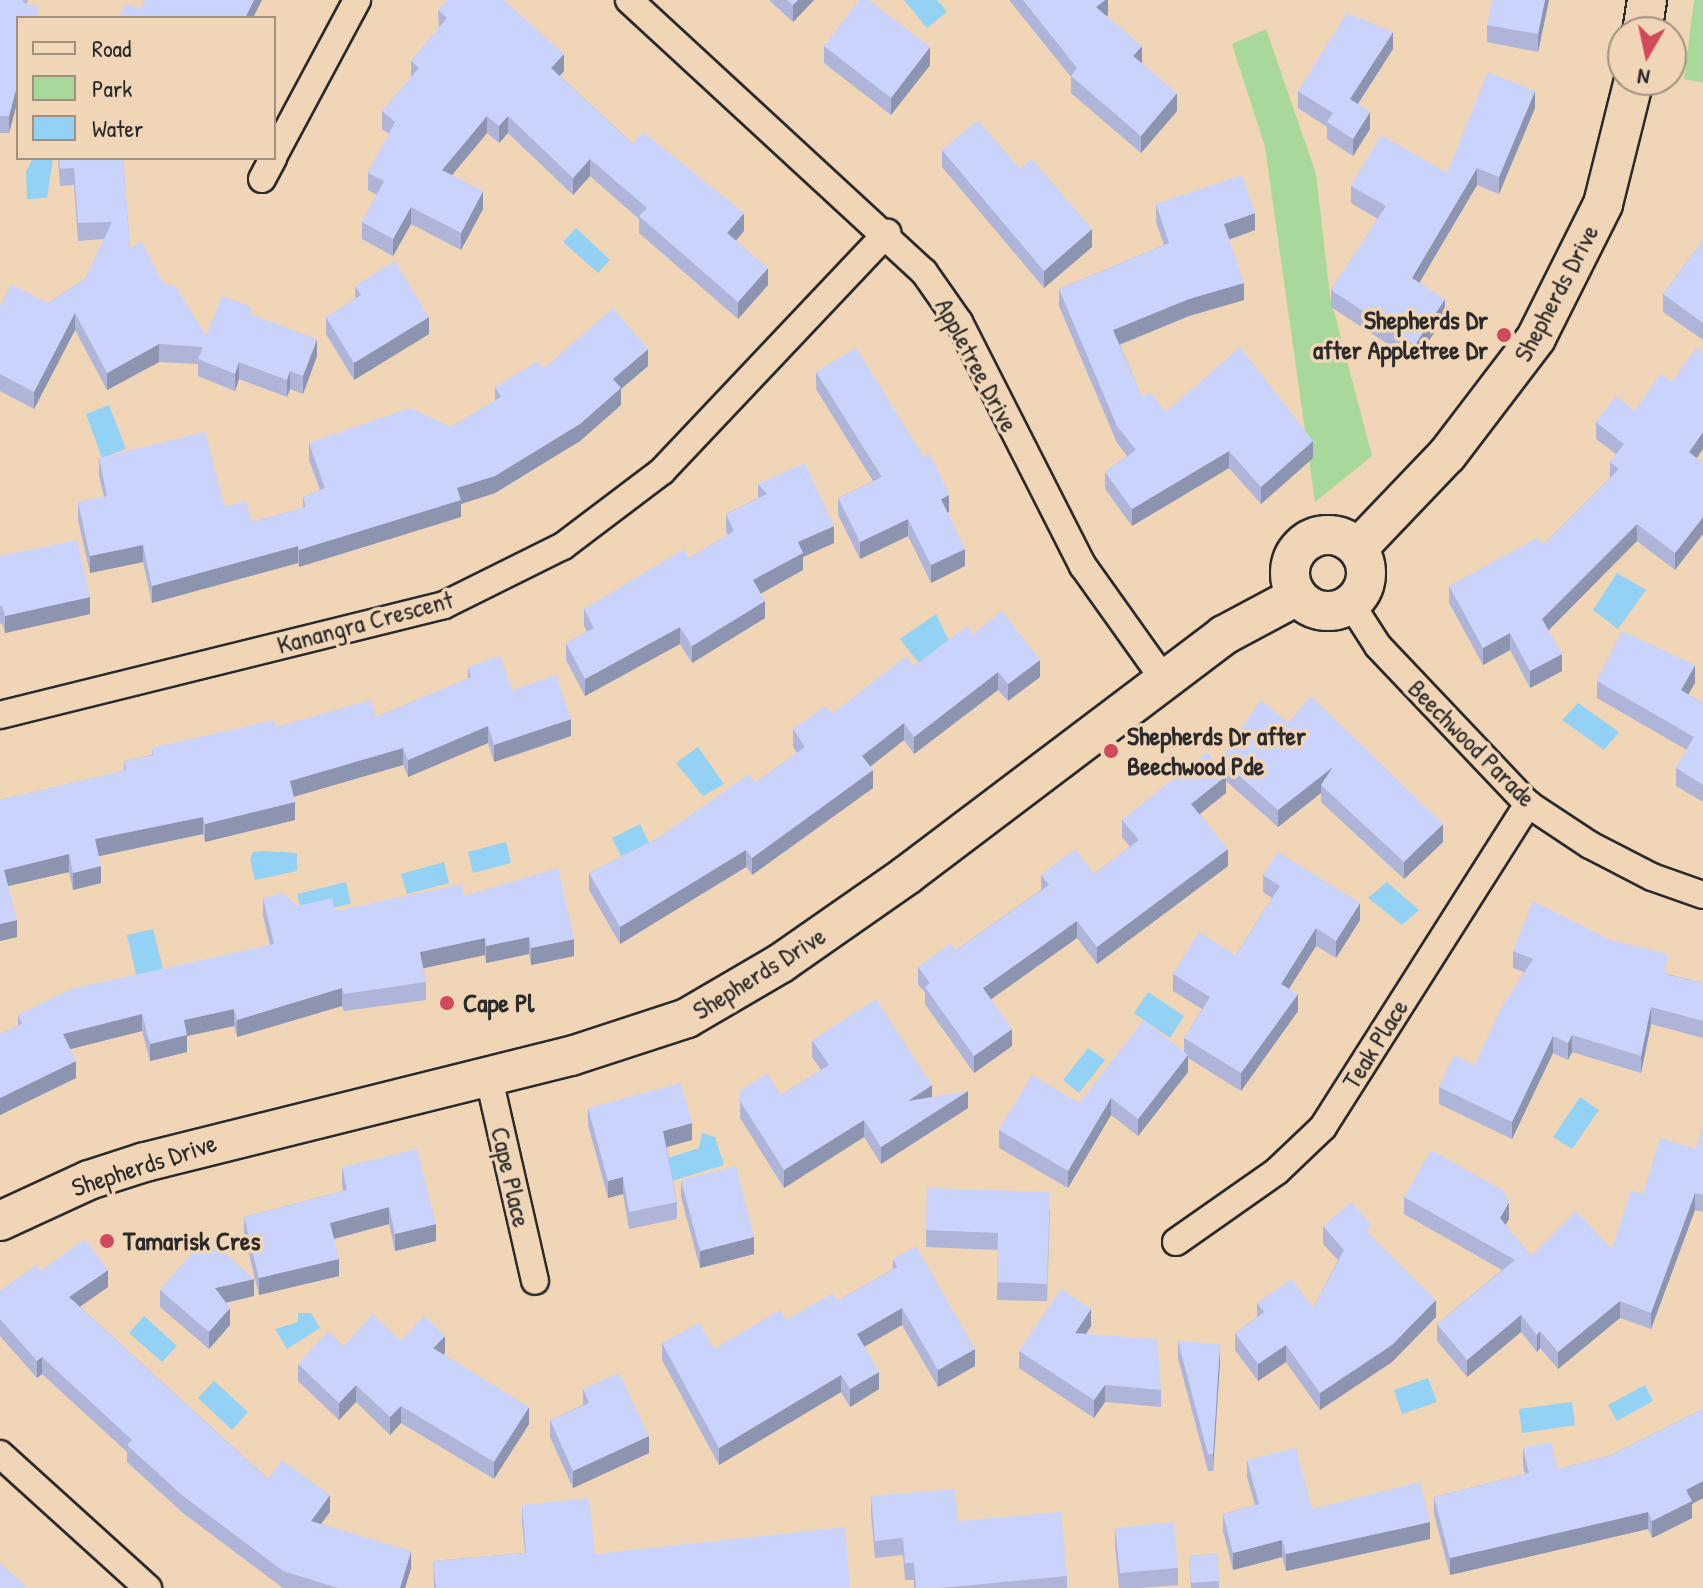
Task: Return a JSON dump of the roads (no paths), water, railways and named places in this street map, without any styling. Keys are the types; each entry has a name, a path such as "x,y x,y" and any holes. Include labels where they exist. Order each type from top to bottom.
{"main road":[{"name":"Shepherds Drive","path":"1358,548 1447,455 1536,338 1579,262 1603,204 1630,96"},
{"path":"1322,535 1335,535 1358,548 1365,584 1351,604 1316,610 1297,596 1290,571 1299,547 1322,535"},
{"name":"Shepherds Drive","path":"0,1221 89,1180 145,1162 627,1040 687,1018 735,992 907,875 1163,678 1224,635 1297,596"}],"street":[{"path":"276,151 357,0"},
{"name":"Appletree Drive","path":"629,0 887,233 924,272 959,322 1083,566 1163,678"},
{"name":"Kanangra Crescent","path":"0,715 444,605 563,546 662,471 887,233"},
{"name":"Beechwood Parade","path":"1351,604 1378,646 1528,804 1590,845 1652,877 1703,895"},
{"name":"Teak Place","path":"1176,1242 1277,1171 1323,1127 1528,804"},
{"name":"Cape Place","path":"488,1074 535,1281"},
{"path":"0,1454 148,1588"}],"water":[{"path":"904,0 937,0 947,12 927,28"},
{"path":"32,160 53,160 47,198 27,199 26,172"},
{"path":"576,228 610,260 598,273 563,242"},
{"path":"109,405 126,449 102,458 86,414"},
{"path":"1617,573 1646,590 1618,629 1593,610"},
{"path":"936,614 949,641 922,667 900,639"},
{"path":"1578,703 1619,732 1604,750 1562,720"},
{"path":"698,747 724,784 703,796 676,763"},
{"path":"640,824 649,843 621,856 612,838"},
{"path":"506,842 511,863 473,873 468,852"},
{"path":"253,852 297,853 297,871 255,880 250,860"},
{"path":"444,862 449,883 407,894 401,874"},
{"path":"346,882 351,904 302,914 297,894"},
{"path":"1387,882 1419,910 1402,925 1368,898"},
{"path":"153,929 163,969 136,975 127,935"},
{"path":"1148,992 1184,1016 1170,1038 1134,1013"},
{"path":"1088,1048 1105,1060 1079,1093 1063,1080"},
{"path":"1580,1097 1599,1110 1572,1149 1553,1137"},
{"path":"702,1133 715,1137 724,1165 672,1181 665,1159 699,1148"},
{"path":"298,1313 311,1313 320,1328 287,1349 275,1329 298,1322"},
{"path":"144,1316 177,1346 162,1362 129,1333"},
{"path":"1428,1378 1437,1402 1402,1414 1394,1390"},
{"path":"214,1381 248,1412 232,1430 198,1398"},
{"path":"1645,1385 1653,1401 1617,1421 1608,1405"},
{"path":"1572,1402 1575,1425 1522,1433 1519,1409"}],"place":[{"name":"Shepherds Dr after Appletree Dr","path":"1504,335"},
{"name":"Shepherds Dr after Beechwood Pde","path":"1111,751"},
{"name":"Cape Pl","path":"447,1003"},
{"name":"Tamarisk Cres","path":"107,1241"}]}
